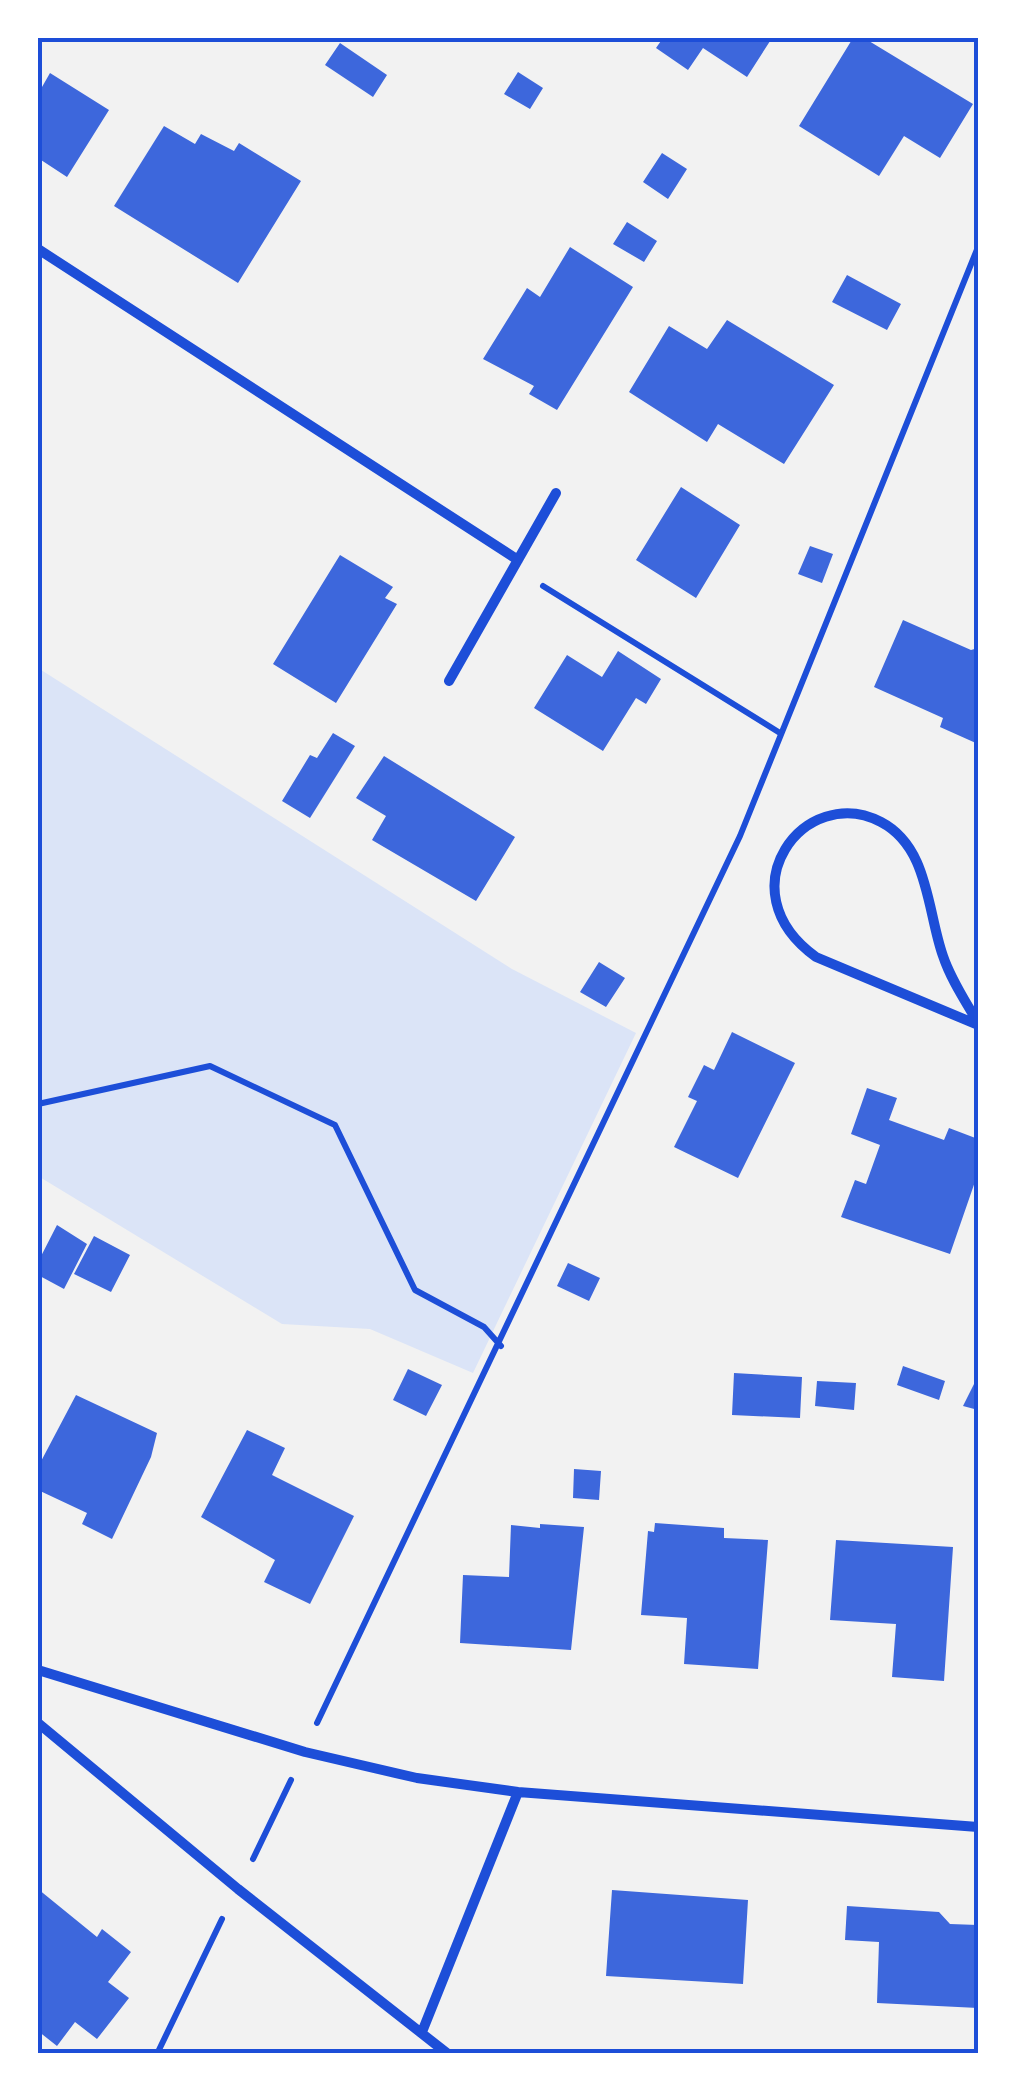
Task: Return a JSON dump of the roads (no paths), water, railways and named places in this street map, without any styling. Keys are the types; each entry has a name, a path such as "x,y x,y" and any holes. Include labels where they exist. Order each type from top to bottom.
{"street":[{"path":"38,249 516,563"},
{"path":"449,681 556,493"},
{"path":"851,814 880,821 904,838 918,864 943,957 978,1024 816,957 792,940 777,915 773,886 780,857 797,834 822,818 851,814"},
{"path":"38,1670 304,1752 417,1778 518,1792 978,1827"},
{"path":"38,1724 238,1889 448,2054"},
{"path":"422,2032 518,1792"}]}
